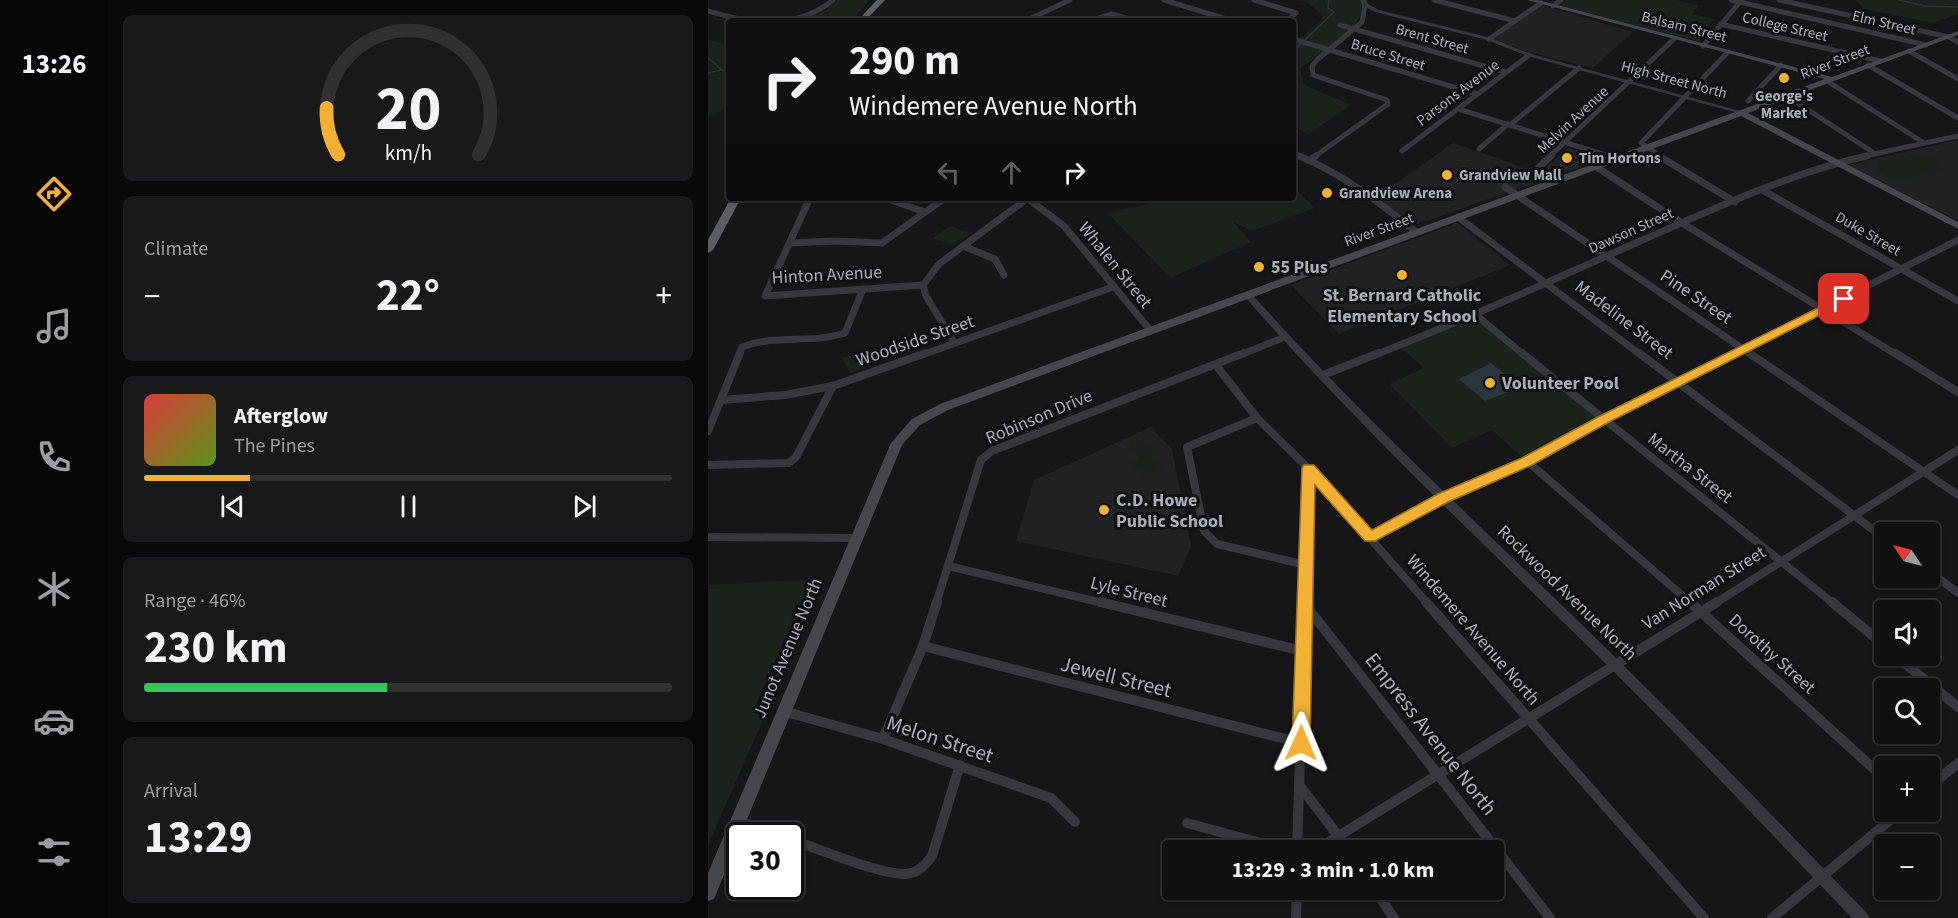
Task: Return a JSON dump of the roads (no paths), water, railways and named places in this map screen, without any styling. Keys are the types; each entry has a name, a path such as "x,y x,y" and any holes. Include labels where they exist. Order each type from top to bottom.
{"highway":[{"path":"864,18 881,0"},
{"path":"870,18 886,0"},
{"path":"708,236 727,201"},
{"path":"708,250 734,201"}],"main road":[{"name":"Balsam Street","path":"1530,0 1830,80"},
{"name":"River Street","path":"914,424 944,407 1958,33"},
{"name":"High Street North","path":"1740,112 1958,226"},
{"name":"Junot Avenue North","path":"708,893 897,443 914,424"}],"street":[{"path":"803,18 818,13 833,0"},
{"path":"1031,18 1070,0"},
{"path":"1164,0 1223,18"},
{"path":"1254,0 1294,12 1291,18"},
{"path":"1310,160 1388,104 1387,100 1315,76 1312,66 1362,22 1365,14 1364,2 1372,0"},
{"path":"1434,0 1515,21"},
{"path":"1553,6 1561,0"},
{"name":"Elm Street","path":"1731,0 1926,45"},
{"path":"1766,8 1773,0"},
{"path":"1779,0 1948,37 1958,42"},
{"name":"High Street North","path":"1364,2 1377,11 1489,39 1529,55 1740,112"},
{"path":"1703,46 1740,2"},
{"name":"Parsons Avenue","path":"1489,39 1540,3"},
{"path":"708,11 725,17 738,18"},
{"path":"1365,14 1377,11"},
{"path":"1096,18 1113,14 1127,18"},
{"name":"College Street","path":"1720,24 1881,61"},
{"name":"Brent Street","path":"1340,25 1505,72"},
{"name":"Melvin Avenue","path":"1538,168 1567,143 1674,39"},
{"name":"Bruce Street","path":"1296,40 1477,94"},
{"path":"1909,51 1958,79"},
{"path":"1728,52 1641,143 1735,202"},
{"name":"Parsons Avenue","path":"1402,151 1529,55"},
{"path":"1748,101 1780,65"},
{"path":"1868,66 1958,118"},
{"path":"1479,148 1579,68"},
{"path":"1830,80 1924,143"},
{"path":"1787,96 1874,153"},
{"path":"1458,109 1615,158"},
{"name":"Dawson Street","path":"1323,375 1476,315 1682,223 1837,162 1958,136"},
{"path":"1296,154 1355,186 1416,232"},
{"path":"1594,166 1682,223 1958,392"},
{"name":"Pine Street","path":"1505,187 1958,495"},
{"name":"Duke Street","path":"1764,191 1958,301"},
{"name":"Hinton Avenue","path":"809,201 765,296 923,285"},
{"path":"894,201 925,212"},
{"path":"790,243 844,241 882,243 941,201"},
{"path":"954,342 926,296 923,285 939,264 1023,201"},
{"name":"Whalen Street","path":"1031,201 1064,226 1150,330"},
{"name":"Madeline Street","path":"1458,217 1874,530"},
{"path":"1370,537 1443,498 1527,461 1602,420 1745,350 1958,240"},
{"path":"963,246 994,259 1004,275"},
{"name":"Woodside Street","path":"721,400 784,396 833,386 1113,287"},
{"path":"708,431 742,347 760,343 833,337 845,333 862,289"},
{"name":"Rockwood Avenue North","path":"1248,294 1285,338 1443,498 1616,666 1862,918"},
{"name":"Martha Street","path":"1476,315 1602,420 1782,561 1874,637"},
{"name":"Robinson Drive","path":"883,740 922,645 981,460 992,451 1285,338"},
{"name":"Windemere Avenue North","path":"1216,365 1257,418 1309,468 1704,918"},
{"path":"708,465 789,463 796,457 833,386"},
{"path":"1257,418 1187,447 1204,531 1217,544 1306,565"},
{"name":"Van Norman Street","path":"1332,840 1606,669 1616,666 1958,450"},
{"name":"Dorothy Street","path":"1527,461 1700,611 1874,769"},
{"path":"1297,840 1309,468"},
{"path":"708,537 856,538"},
{"name":"Lyle Street","path":"948,566 1303,651"},
{"path":"1940,579 1958,593"},
{"name":"Empress Avenue North","path":"1304,603 1550,918"},
{"name":"Jewell Street","path":"922,645 1301,743"},
{"path":"1908,666 1958,707"},
{"name":"Melon Street","path":"783,711 883,740 1051,798 1075,822"},
{"path":"1940,778 1958,764"},
{"path":"804,844 888,872 908,874 923,868 932,856 960,765"},
{"path":"1300,786 1342,840"},
{"path":"1772,918 1888,822"},
{"path":"1187,823 1249,840"},
{"path":"1296,918 1297,900"},
{"path":"1382,900 1394,918"}],"waterway":[{"path":"1296,48 1334,12 1328,8 1329,0"},
{"path":"1899,0 1925,6 1958,7"},
{"path":"708,58 722,70"},
{"path":"708,73 722,70"},
{"path":"722,70 726,71"}],"place":[{"name":"George's Market","path":"1784,78"},
{"name":"Tim Hortons","path":"1567,158"},
{"name":"Grandview Mall","path":"1447,175"},
{"name":"Grandview Arena","path":"1327,193"},
{"name":"55 Plus","path":"1259,267"},
{"name":"St. Bernard Catholic Elementary School","path":"1402,275"},
{"name":"Volunteer Pool","path":"1490,383"},
{"name":"C.D. Howe Public School","path":"1104,510"}]}
